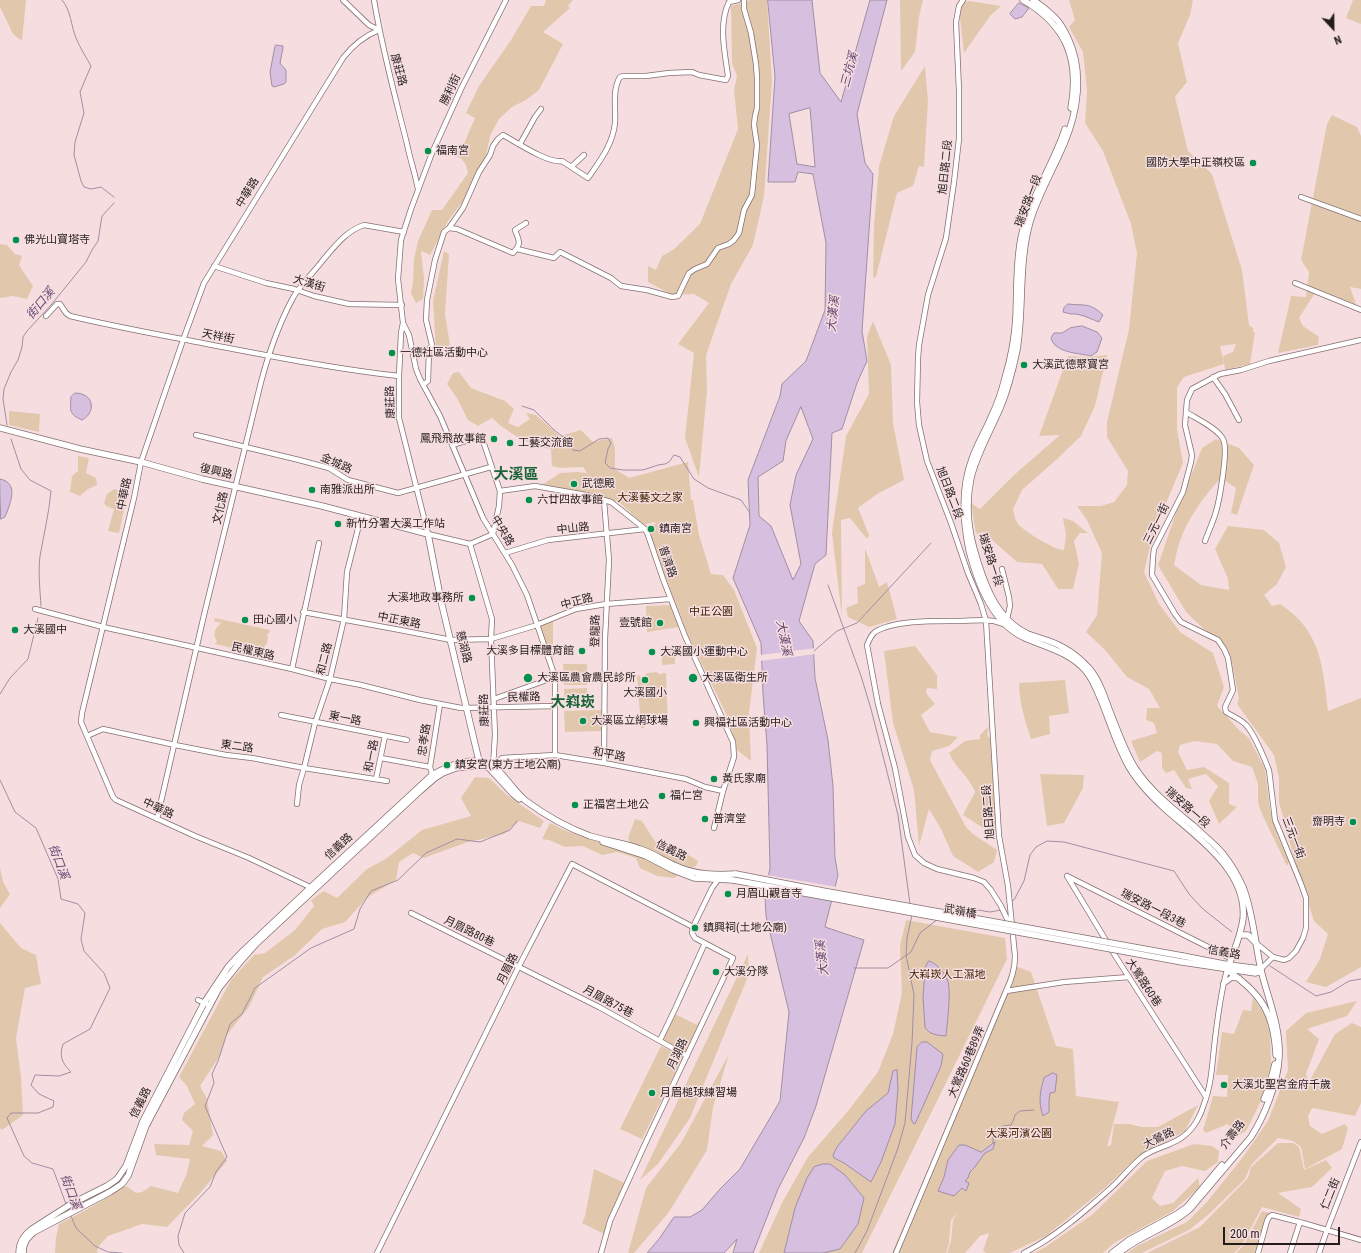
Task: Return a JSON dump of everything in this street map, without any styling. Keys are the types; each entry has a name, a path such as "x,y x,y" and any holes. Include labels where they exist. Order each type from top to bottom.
{"main road":[{"path":"1023,0 1037,8 1058,24"},
{"path":"1033,0 1058,24"},
{"name":"瑞安路一段","path":"1058,24 1070,56 1074,83 1071,112 1064,132 1036,193 1022,235 1018,254 1016,318 1010,357 994,412 972,458 966,478 964,513 970,552 990,604 1017,634 1048,646 1067,656 1086,670 1096,689 1129,768 1138,781 1164,808 1214,851 1229,870 1239,890 1242,901 1243,920 1240,935 1230,958 1228,967"},
{"name":"復興路","path":"0,428 141,462 187,475 322,506 428,534"},
{"name":"慈湖路","path":"428,534 441,602 480,763"},
{"name":"瑞安路一段","path":"1005,622 1010,623 1028,634 1050,641 1072,653 1091,670 1102,689 1124,747 1133,765 1145,781 1164,801 1222,853 1235,872 1244,890 1261,969"},
{"name":"信義路","path":"56,1217 71,1204 117,1180 126,1166 142,1131 207,1004 240,962 312,888 433,777 455,764 471,761 493,769 525,800 544,813 575,830 591,836 653,853 686,870 702,873 736,874"},
{"name":"信義路","path":"493,769 513,794 523,802 543,816 572,832 646,856 667,867 694,878 733,880"},
{"name":"武嶺橋","path":"736,874 1183,959"},
{"name":"武嶺橋","path":"733,880 1183,959"},
{"path":"1240,935 1248,935 1256,943"},
{"name":"信義路","path":"1183,959 1255,973 1259,972 1261,969"},
{"name":"介壽路","path":"1112,1253 1129,1240 1187,1207 1248,1135 1256,1121 1275,1068 1276,1052 1269,1017 1264,1004 1256,994 1228,967"},
{"name":"介壽路","path":"1119,1253 1128,1246 1180,1217 1190,1209 1251,1137 1258,1125 1273,1088 1279,1061 1276,1026 1261,969"},
{"name":"信義路","path":"56,1217 73,1211 110,1192 122,1184 128,1176 142,1131"},
{"path":"19,1253 21,1241 26,1233 56,1217"},
{"path":"23,1253 23,1246 27,1238 56,1217"}],"street":[{"path":"343,0 369,25 379,30"},
{"name":"康莊路","path":"374,0 379,30 418,190 401,240 398,279 403,323 401,333 399,376 399,418 428,534"},
{"name":"勝利街","path":"418,190 432,153 458,96 506,0"},
{"path":"423,385 428,381 429,350 432,345 426,320 427,300 435,260 444,232 449,228 463,208 479,172 498,139 503,135 544,158 560,162 562,161 588,178 609,146 612,138 615,124 617,86 620,77 692,72 699,75 726,80 728,76 723,27 726,8 729,2 738,0"},
{"path":"517,248 554,258 560,252 611,278 621,286 647,290 672,297 678,296 689,273 707,264 718,248 729,244 734,240 739,233 744,210 752,195 757,145 754,124 757,108 756,64 751,33 744,9 744,0"},
{"name":"旭日路二段","path":"963,0 959,6 956,22 959,91 959,139 946,238 928,295 919,345 917,402 919,425 927,461 986,621 998,830 1009,898 1015,956 1015,968 1006,990"},
{"name":"中華路","path":"312,888 249,858 116,800 109,788 81,722 134,498 141,462 204,284 343,58 351,48 369,34 379,30"},
{"path":"520,144 541,109"},
{"path":"571,167 584,155"},
{"path":"1301,197 1361,219"},
{"path":"449,228 457,229 513,253 519,242 515,230 526,223"},
{"name":"文化路","path":"156,818 175,745 235,486 268,356 278,328 295,295 343,237 358,227 364,225 404,232"},
{"name":"大漢街","path":"214,266 258,280 299,290 314,296 349,304 402,305"},
{"path":"1295,283 1361,310"},
{"name":"天祥街","path":"46,316 56,304 60,304 70,316 268,356 358,371 399,376"},
{"name":"中央路","path":"403,323 409,335 416,369 423,385 440,416 484,518 505,553 527,595 555,678 555,754"},
{"name":"三元一街","path":"1273,957 1284,960 1289,958 1296,951 1303,938 1306,928 1307,913 1306,898 1275,820 1269,770 1250,730 1245,723 1226,712 1225,707 1233,690 1228,658 1221,643 1218,640 1181,622 1152,575 1152,557 1154,549 1183,492 1191,462 1192,454 1185,425 1187,400 1192,388 1220,374 1242,370 1269,361 1361,340"},
{"path":"1213,377 1225,394 1239,420"},
{"path":"1186,412 1218,432 1224,440 1225,445 1225,459 1215,514 1205,541"},
{"name":"金城路","path":"196,435 329,468 348,480 398,493 492,467"},
{"path":"428,534 470,544 493,534 499,506 500,491 482,438 479,437 452,445"},
{"name":"普濟路","path":"500,491 535,486 586,495 611,502 645,530 685,636 733,742 734,757 722,791 714,828"},
{"name":"登龍路","path":"604,501 609,560 606,604 604,763"},
{"name":"和二路","path":"297,804 300,780 315,723 330,679 344,619 347,572 361,517"},
{"name":"中山路","path":"505,553 548,540 645,530"},
{"path":"292,670 319,543"},
{"name":"康莊路","path":"470,544 491,615 495,735 493,769"},
{"path":"1002,569 1010,606 1005,622 927,621 874,632 867,644 878,704 895,768 908,837 915,855 924,863 937,870 974,878 984,882 1001,906 1012,929"},
{"path":"970,578 979,574"},
{"name":"中正路","path":"492,639 576,609 606,604 670,599"},
{"name":"民權東路","path":"35,609 103,627 467,709"},
{"name":"中正東路","path":"304,612 451,640 492,639"},
{"path":"494,699 555,678"},
{"name":"忠孝路","path":"433,777 430,767 440,704"},
{"name":"民權路","path":"467,709 555,706"},
{"name":"東一路","path":"281,715 315,723 407,740"},
{"name":"東二路","path":"86,736 103,729 226,755 265,760 304,768 388,781"},
{"name":"和一路","path":"376,779 385,736"},
{"name":"和平路","path":"493,769 502,758 555,754 686,779 705,787 722,791"},
{"path":"381,758 430,767"},
{"name":"月眉路","path":"377,1253 519,966 572,864 693,927"},
{"path":"693,927 718,880 723,874"},
{"name":"瑞安路一段3巷","path":"1067,876 1230,958"},
{"name":"大鶯路60巷","path":"1067,876 1206,1097"},
{"name":"月眉路80巷","path":"411,913 519,966"},
{"name":"月湖路","path":"601,1253 610,1222 645,1144 733,958 695,938 692,933 693,927"},
{"path":"660,1040 705,943"},
{"path":"1256,943 1273,957 1261,969"},
{"name":"月眉路75巷","path":"519,966 599,1007 687,1056"},
{"name":"大鶯路","path":"1024,1253 1045,1241 1082,1213 1149,1152 1171,1144 1185,1136 1193,1126 1200,1114 1210,1086 1223,984 1228,967"},
{"path":"1006,990 1064,982 1129,976"},
{"path":"1223,984 1231,978 1240,978"},
{"name":"大鶯路60巷89弄","path":"896,1253 1006,990"},
{"path":"198,1000 207,1004"},
{"name":"仁二街","path":"1319,1253 1326,1230 1361,1142"},
{"path":"1258,1253 1269,1217 1272,1215 1361,1240"},
{"path":"1290,1253 1300,1222"}],"green space":[{"path":"0,0 26,0 22,41 13,34 0,7"},
{"path":"546,0 573,0 568,6 570,8 543,32 563,44 539,90 526,100 512,107 499,119 490,136 486,156 467,196 448,221 430,255 421,251 424,278 423,299 416,303 411,293 414,259 418,241 432,210 442,210 468,173 464,162 449,152 451,144 462,148 475,118 466,113 479,86 511,40 531,6 544,6"},
{"path":"749,0 767,0 772,82 764,196 753,245 731,284 706,355 707,391 699,477 685,438 694,353 678,344 709,303 694,294 672,295 648,282 648,266 656,270 662,256 673,250 700,224 738,129 734,90 737,76 732,63 731,6"},
{"path":"900,0 923,0 919,17 915,52 901,71"},
{"path":"1069,0 1193,0 1190,15 1178,43 1187,82 1175,97 1188,151 1212,174 1242,270 1249,325 1253,328 1253,332 1255,332 1250,364 1225,370 1223,356 1233,352 1236,344 1220,346 1224,364 1184,377 1177,387 1177,429 1183,463 1153,534 1144,572 1159,604 1180,632 1213,653 1224,687 1217,706 1240,731 1249,738 1265,769 1270,810 1277,835 1289,862 1287,866 1258,803 1258,784 1252,767 1233,761 1217,744 1194,741 1180,745 1178,752 1187,770 1204,767 1229,783 1229,804 1237,807 1219,824 1209,801 1218,786 1206,774 1188,779 1192,789 1186,788 1174,770 1166,773 1162,768 1162,753 1157,751 1140,762 1131,741 1157,733 1154,723 1146,720 1147,708 1160,708 1149,689 1127,677 1105,650 1086,632 1097,615 1102,553 1087,520 1077,506 1101,506 1114,502 1127,485 1128,471 1107,437 1107,422 1129,329 1137,253 1131,224 1103,151 1085,123 1087,91 1083,52 1069,27 1075,20"},
{"path":"1353,0 1361,0 1361,24 1346,18"},
{"path":"969,1 1001,6 990,16 964,53 959,9 962,3"},
{"path":"925,66 928,101 924,167 919,166 913,186 897,193 876,277 873,278 874,225 879,166 894,116"},
{"path":"1332,115 1357,127 1361,136 1361,289 1350,287 1357,307 1317,292 1299,318 1303,326 1319,337 1318,345 1278,353 1291,296 1306,297 1309,272 1301,260 1327,124"},
{"path":"0,244 7,245 15,254 22,256 19,265 33,286 27,299 13,296 0,298"},
{"path":"444,251 449,254 445,314 450,345 436,351 433,301"},
{"path":"873,321 891,365 893,423 904,480 877,494 858,508 869,535 867,539 850,518 841,520 842,617 832,533 846,436 869,394 867,337"},
{"path":"1107,355 1095,406 1081,436 1022,490 1013,509 1016,521 1021,527 1040,540 1060,549 1064,550 1066,535 1063,518 1073,521 1088,533 1080,533 1074,541 1079,564 1073,589 1058,589 1042,564 1017,562 983,532 976,534 971,503 980,509 1014,475 1060,435 1039,436 1068,356 1086,357"},
{"path":"459,372 471,388 505,401 514,409 508,423 518,427 530,419 526,413 536,415 560,436 581,430 593,442 612,438 615,448 615,469 629,478 688,462 691,500 693,500 699,535 711,574 723,575 734,590 757,648 749,713 751,761 736,749 730,722 688,635 646,527 656,524 654,522 644,525 619,502 586,493 595,480 594,479 585,494 536,489 560,473 587,473 583,467 560,468 552,466 551,449 535,445 519,438 492,418 478,426 468,420 457,398 447,384 453,373"},
{"path":"9,411 40,414 39,432 9,425"},
{"path":"1216,439 1239,448 1254,465 1237,515 1231,513 1236,488 1221,478 1209,492 1197,508 1183,532 1174,565 1201,585 1229,590 1228,579 1215,549 1228,526 1264,530 1279,543 1286,567 1277,584 1264,595 1272,606 1280,604 1294,614 1312,638 1318,651 1324,679 1328,711 1361,698 1361,967 1326,987 1306,982 1320,959 1328,934 1314,921 1292,851 1279,802 1279,778 1274,755 1237,704 1239,699 1232,663 1211,636 1186,612 1158,565 1176,513 1202,448"},
{"path":"78,456 89,458 86,473 96,478 97,485 88,489 80,496 70,492 72,476 78,471"},
{"path":"114,489 128,492 119,533 108,531 114,509 106,506 104,503 107,494"},
{"path":"865,548 879,587 887,582 897,619 869,627 848,617 846,608 858,603 857,587 865,584"},
{"path":"670,605 679,627 647,632 646,606"},
{"path":"215,618 270,630 269,634 267,633 267,643 260,654 215,644 217,641 215,631 221,623 214,621"},
{"path":"553,620 553,665 539,624"},
{"path":"915,646 937,675 937,689 927,688 926,693 935,704 921,715 930,732 958,737 949,746 932,751 930,760 966,827 973,834 997,850 994,862 978,872 953,856 941,829 929,809 919,846 914,790 893,723 884,651"},
{"name":"大溪國小運動中心","path":"662,647 675,647 675,664 662,665"},
{"path":"563,664 587,664 587,685 564,685"},
{"path":"656,672 662,675 662,673 666,673 668,727 664,727 663,722 653,726 644,723 644,728 641,728 637,676 640,675 641,679 647,673"},
{"path":"1065,680 1069,713 1049,716 1050,734 1031,739 1021,704 1019,683"},
{"path":"587,688 588,707 565,707 564,689"},
{"name":"大溪區立網球場","path":"602,710 602,731 565,732 564,711"},
{"path":"989,726 987,734 996,747 997,792 1001,829 994,835 963,815 975,792 949,753 965,741 980,739 980,735"},
{"path":"1040,774 1084,775 1083,788 1064,823 1047,826"},
{"path":"475,777 489,778 508,796 544,821 540,828 519,821 504,834 465,843 424,858 413,853 399,862 396,880 368,897 345,922 322,929 294,956 263,977 249,1007 226,1036 221,1054 200,1086 207,1099 213,1135 202,1146 221,1151 227,1161 200,1193 167,1227 142,1224 108,1236 98,1247 97,1253 55,1253 59,1224 126,1186 136,1193 142,1192 151,1186 178,1193 187,1173 190,1159 156,1155 154,1144 189,1145 193,1131 182,1120 184,1113 195,1104 187,1086 179,1077 231,980 254,955 265,953 295,930 314,906 311,900 324,891 337,898 367,869 387,858 422,830 471,816 461,798"},
{"path":"635,819 642,821 656,843 667,848 677,848 698,861 696,866 691,868 630,843 628,838"},
{"path":"550,823 583,837 653,860 677,875 675,878 657,876 640,868 636,858 617,852 602,855 583,846 565,847 549,840 542,839"},
{"path":"0,868 3,882 10,894 0,908"},
{"name":"大嵙崁人工濕地","path":"906,920 1005,938 1007,959 862,1253 759,1253 783,1201 808,1157 848,1111 878,1072 893,1034 902,993 900,946"},
{"path":"0,923 21,948 36,955 41,984 25,988 16,1038 21,1077 23,1115 2,1130 0,1128"},
{"path":"748,954 749,974 690,1118 658,1164 640,1180"},
{"name":"大溪河濱公園","path":"1013,965 1031,972 1056,1046 1073,1049 1076,1096 1119,1102 1107,1147 1111,1145 1114,1124 1158,1127 1198,1105 1185,1131 1135,1159 1106,1187 1046,1236 1010,1253 986,1253 983,1251 989,1233 980,1236 965,1253 947,1253 951,1241 953,1220 957,1213 951,1220 949,1243 946,1253 892,1253 959,1101"},
{"path":"1253,997 1265,1015 1270,1035 1271,1064 1260,1103 1246,1131 1236,1137 1228,1124 1206,1133 1203,1130 1213,1096 1227,1097 1228,1075 1216,1075 1222,1032 1234,1034 1243,1010 1251,1011"},
{"path":"1357,1001 1347,1016 1307,1029 1319,1039 1306,1074 1309,1082 1335,1034 1352,1023 1361,1027 1361,1103 1355,1116 1312,1108 1308,1116 1310,1126 1322,1134 1345,1124 1348,1128 1342,1149 1305,1169 1301,1147 1293,1141 1278,1138 1251,1165 1245,1179 1208,1215 1189,1230 1142,1253 1127,1253 1137,1246 1187,1222 1207,1202 1243,1157 1268,1121 1288,1070 1286,1031 1306,1013"},
{"path":"675,1014 697,1025 698,1022 702,1024 687,1055 662,1042"},
{"name":"月眉槌球練習場","path":"661,1046 683,1057 642,1139 620,1129"},
{"path":"729,1054 713,1107 707,1150 669,1212 634,1253 628,1253 646,1188 681,1143"},
{"path":"1278,1143 1293,1143 1299,1147 1304,1170 1326,1160 1332,1168 1312,1187 1278,1193 1301,1209 1299,1217 1262,1207 1242,1245 1234,1253 1147,1253 1200,1227 1248,1178 1251,1167"},
{"path":"1194,1144 1212,1146 1219,1151 1218,1162 1205,1171 1182,1166 1165,1171 1152,1198 1160,1206 1173,1203 1198,1178 1200,1187 1173,1211 1114,1243 1103,1253 1034,1253 1044,1248 1093,1214 1147,1161"},
{"path":"594,1169 625,1183 604,1234 582,1223 585,1216"},
{"path":"1262,1211 1269,1213 1257,1253 1236,1253 1244,1245"}],"water":[{"name":"大漢溪","path":"768,0 812,0 820,73 841,102 870,0 887,0 857,114 865,163 873,174 862,331 867,361 857,383 842,429 832,433 826,555 815,564 799,621 813,641 815,678 828,740 833,786 835,858 838,875 825,927 864,940 816,1106 804,1138 778,1189 753,1253 733,1253 737,1239 724,1253 647,1253 659,1239 674,1217 690,1217 702,1210 740,1169 780,1101 789,1012 766,916 765,895 770,868 767,745 761,643 733,578 750,525 748,480 780,396 782,384 806,361 825,310 826,243 813,174 798,172 795,182 768,182 775,77","holes":["810,108 815,166 815,167 797,164 789,114","801,407 813,439 796,475 790,505 801,564 793,580 771,526 759,516 758,477 783,461 786,441"]},
{"path":"1019,3 1029,8 1022,17 1015,19 1010,14"},
{"path":"276,45 283,46 280,63 286,70 286,82 274,87 272,86 270,72"},
{"path":"1068,304 1091,306 1103,315 1099,322 1084,316 1063,312 1064,308"},
{"path":"1082,326 1097,332 1102,338 1097,352 1091,356 1068,352 1057,347 1053,343 1051,338 1054,333 1062,333 1070,328"},
{"path":"75,393 82,394 90,400 90,413 82,420 71,412 71,397"},
{"path":"0,479 6,481 12,489 11,500 5,517 1,519"},
{"path":"929,961 935,964 942,971 947,979 949,1006 946,1036 931,1033 925,1027 923,998 925,968"},
{"path":"922,1042 927,1042 943,1054 941,1066 915,1124 911,1119 917,1047"},
{"path":"897,1070 898,1089 895,1124 881,1162 871,1182 844,1163 834,1158 833,1155 837,1147 866,1111 888,1093 893,1071"},
{"path":"1053,1073 1057,1075 1055,1092 1050,1093 1049,1112 1043,1116 1040,1101 1041,1088 1044,1078"},
{"path":"995,1142 993,1149 985,1153 970,1172 965,1181 969,1183 966,1191 962,1188 954,1196 938,1191 944,1177 948,1160 959,1145 965,1145 981,1152"},
{"path":"823,1164 830,1164 845,1175 864,1198 858,1224 840,1249 823,1253 784,1253 795,1208 807,1178 814,1167"}],"pier":[{"path":"816,648 816,654 760,661 760,655"},
{"path":"767,875 837,887 834,901 765,888"}],"waterway":[{"name":"街口溪","path":"62,0 67,8 74,33 81,49 91,66 80,92 84,113 75,142 74,155 84,187 91,189 101,187 114,197"},
{"name":"街口溪","path":"7,425 3,399 4,389 18,360 23,337 86,262 98,241 102,216 114,203"},
{"path":"522,406 534,410 553,429 567,440 573,450 580,451 599,439 608,438 611,443 605,463 610,468 623,470 643,470 665,464 669,462 674,455 680,457 694,479 708,488 741,500 750,513"},
{"name":"街口溪","path":"11,439 21,469 30,480 51,491 39,562 41,606"},
{"path":"814,651 837,631 857,623 931,543"},
{"path":"828,585 861,676 871,709 898,815 910,904"},
{"name":"街口溪","path":"0,694 10,678 28,659 38,618"},
{"name":"街口溪","path":"0,780 15,812 36,828 58,879 61,899 78,904 85,913 81,939 84,951 104,973 110,988 90,1029 63,1044 61,1056 65,1066 71,1072 59,1076 35,1075 31,1085 39,1094 54,1101 53,1107 38,1113 11,1113 7,1118 24,1156 32,1163 53,1169 66,1204"},
{"path":"184,1253 179,1245 178,1236 185,1213 210,1187 216,1172 227,1157 205,1106 214,1083 212,1074 218,1061 230,1024 242,1014 255,988 311,948 354,929 360,909 371,891 398,880 426,853 457,839 480,842 510,830 517,821"},
{"path":"1011,902 1014,900 1024,881 1030,855 1036,847 1047,841 1064,842 1174,871 1189,894 1203,909 1232,932"},
{"path":"944,910 948,905 990,912 1001,910"},
{"path":"855,1253 867,1231 898,1148 905,1123 912,1043 914,995 906,955 907,938 912,915"},
{"path":"854,968 888,968 911,952 920,933 938,919"},
{"path":"1270,966 1316,996 1331,992 1349,981 1361,979"},
{"path":"993,1143 993,1135 1003,1126 1011,1125 1015,1115 1020,1111 1034,1110"},
{"name":"街口溪","path":"71,1216 76,1228 95,1246 108,1252 122,1253"}],"place":[{"name":"福南宮","path":"428,151"},
{"name":"國防大學中正嶺校區","path":"1253,163"},
{"name":"佛光山寶塔寺","path":"16,240"},
{"name":"一德社區活動中心","path":"392,353"},
{"name":"大溪武德聚寶宮","path":"1024,365"},
{"name":"鳳飛飛故事館","path":"494,439"},
{"name":"工藝交流館","path":"510,443"},
{"name":"武德殿","path":"574,484"},
{"name":"南雅派出所","path":"312,490"},
{"name":"六廿四故事館","path":"529,500"},
{"name":"新竹分署大溪工作站","path":"338,524"},
{"name":"鎮南宮","path":"651,529"},
{"name":"大溪地政事務所","path":"472,598"},
{"name":"田心國小","path":"245,620"},
{"name":"壹號館","path":"660,623"},
{"name":"大溪國中","path":"15,630"},
{"name":"大溪多目標體育館","path":"582,651"},
{"name":"大溪國小運動中心","path":"652,652"},
{"name":"大溪區農會農民診所","path":"528,678"},
{"name":"大溪區衛生所","path":"693,678"},
{"name":"大溪國小","path":"645,680"},
{"name":"大溪區立網球場","path":"583,721"},
{"name":"興福社區活動中心","path":"696,723"},
{"name":"鎮安宮(東方土地公廟)","path":"447,765"},
{"name":"黃氏家廟","path":"714,779"},
{"name":"福仁宮","path":"662,796"},
{"name":"正福宮土地公","path":"575,805"},
{"name":"普濟堂","path":"705,819"},
{"name":"齋明寺","path":"1353,822"},
{"name":"月眉山觀音寺","path":"728,894"},
{"name":"鎮興祠(土地公廟)","path":"695,928"},
{"name":"大溪分隊","path":"716,972"},
{"name":"大溪北聖宮金府千歲","path":"1224,1085"},
{"name":"月眉槌球練習場","path":"652,1093"}],"district":[{"name":"大溪區","path":"516,475"},
{"name":"大嵙崁","path":"573,703"}],"water label":[{"name":"三坑溪","path":"850,70"}],"park label":[{"name":"大溪藝文之家","path":"650,498"},
{"name":"中正公園","path":"711,612"}]}
